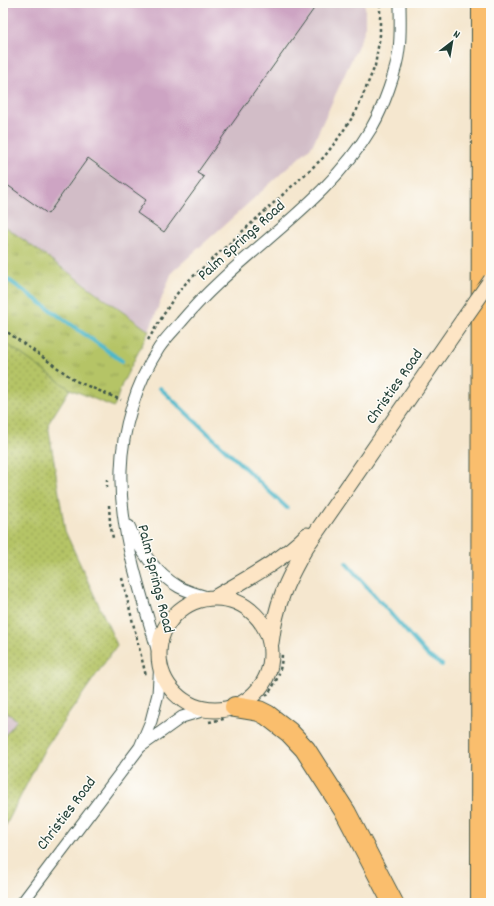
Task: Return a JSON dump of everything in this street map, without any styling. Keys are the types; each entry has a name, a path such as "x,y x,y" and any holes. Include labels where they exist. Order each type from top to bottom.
{"highway":[{"path":"481,903 482,3"},
{"path":"232,713 250,709 259,711 267,715 289,732 305,749 346,813 393,903"}],"main road":[{"name":"Christies Road","path":"276,645 274,620 282,593 289,576 306,547 491,280"},
{"name":"Christies Road","path":"212,598 274,563 295,547 328,515"},
{"path":"212,598 227,599 243,605 256,615 276,645 268,675 260,689 232,713 220,711 206,716 172,691 162,675 159,659 160,639 168,623 179,610 194,602 212,598"}],"street":[{"name":"Palm Springs Road","path":"159,659 129,555 123,510 121,470 126,430 137,390 159,348 198,301 324,190 353,156 373,126 389,89 399,50 400,3"},
{"name":"Palm Springs Road","path":"123,510 134,538 149,562 179,587 212,598"},
{"name":"Christies Road","path":"22,903 140,747 151,720 158,694 159,659"},
{"name":"Christies Road","path":"140,747 182,717 206,716"}],"path":[{"path":"147,342 175,296 186,283 324,157 338,140 356,112 375,66 380,35 380,3"},
{"path":"3,329 76,381 121,400 118,406"},
{"path":"108,478 108,492"},
{"path":"108,500 110,523 115,545"},
{"path":"121,574 148,683"},
{"path":"265,698 278,680 282,664 276,645"},
{"path":"206,716 221,720 232,713"}],"shaded area":[{"path":"3,3 365,3 365,30 312,146 172,272 149,331 3,225"},
{"path":"3,709 17,720 3,738"}],"green space":[{"path":"3,225 149,331 122,384 114,407 70,389 3,341"},
{"path":"3,341 70,389 48,424 65,531 117,645 45,748 3,831 3,738 17,720 3,709"}],"building":[{"path":"3,3 318,3 197,173 204,177 164,232 137,213 146,200 88,158 48,214 3,182"}],"waterway":[{"path":"3,276 122,361"},
{"path":"160,388 287,508"},
{"path":"346,563 428,656 442,665"}]}
